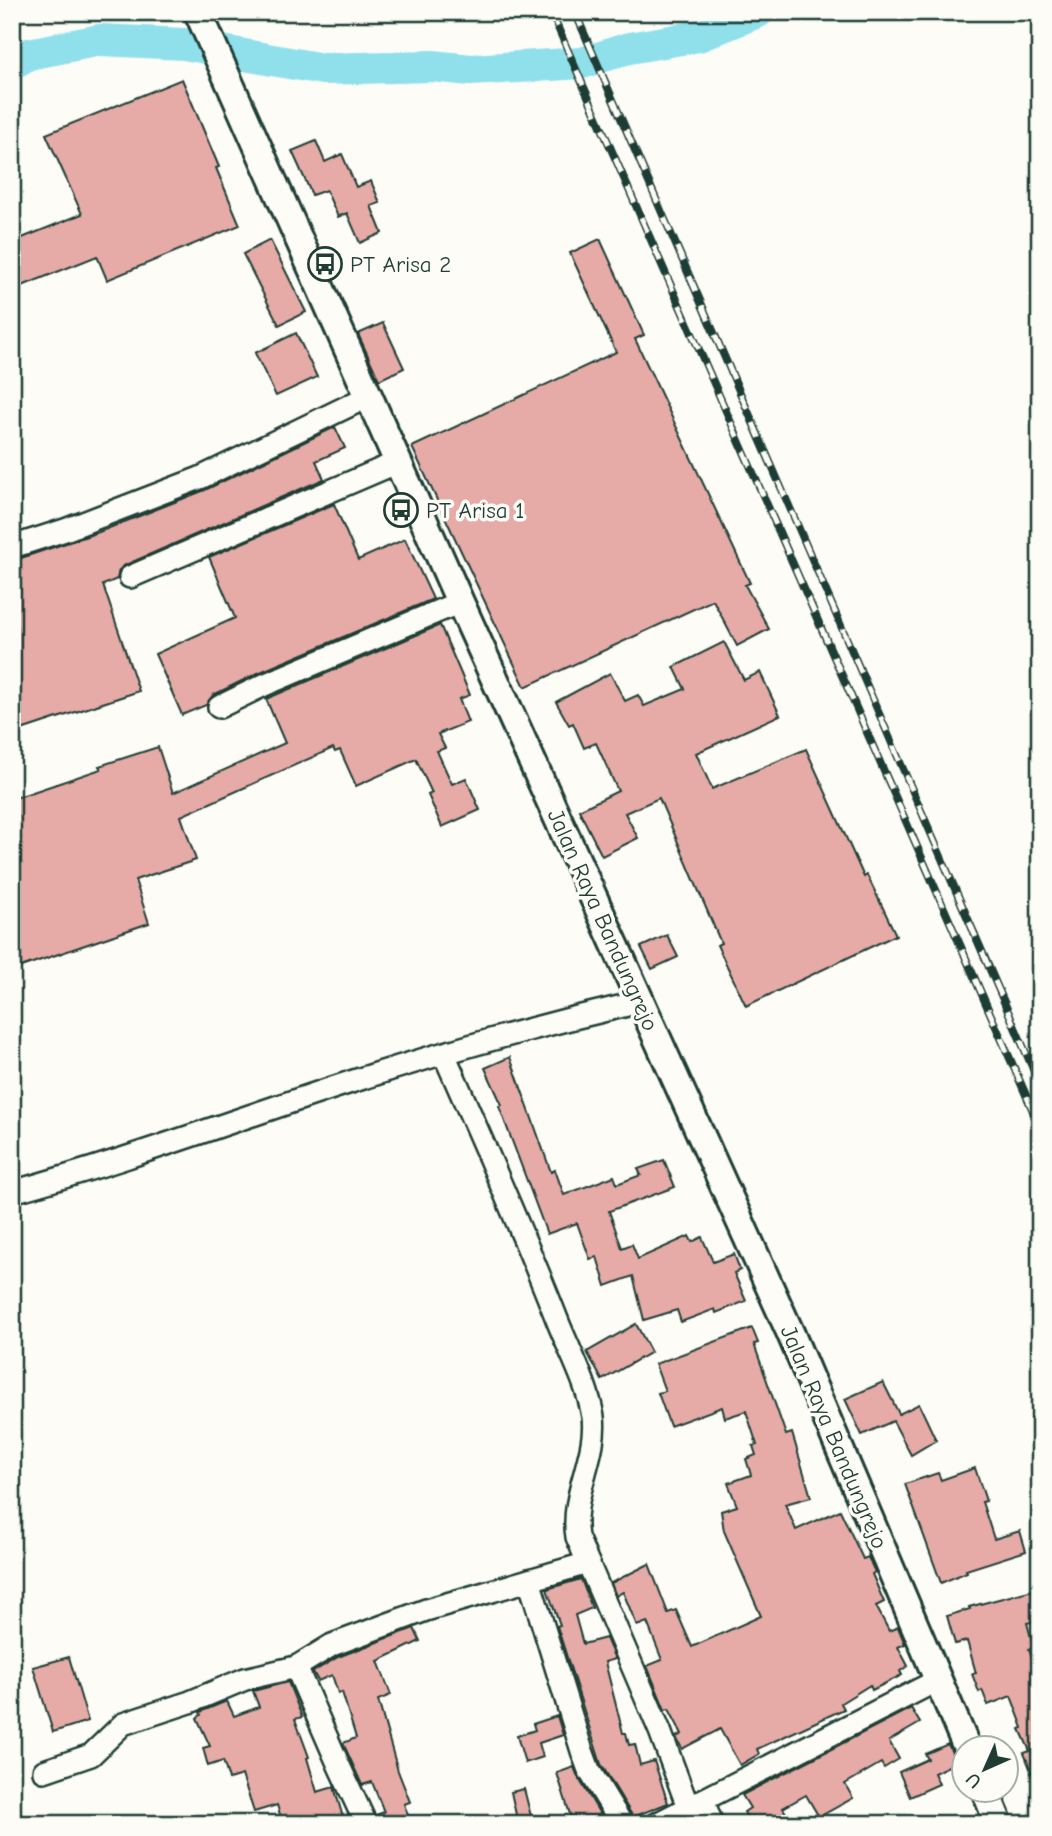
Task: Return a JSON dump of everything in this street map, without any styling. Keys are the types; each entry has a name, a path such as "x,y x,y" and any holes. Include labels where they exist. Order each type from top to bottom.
{"main road":[{"name":"Jalan Raya Bandungrejo","path":"198,12 460,602 790,1332 961,1734"},
{"path":"991,1804 999,1824"}],"street":[{"path":"12,547 65,530 200,478 369,397"},
{"path":"130,576 398,463"},
{"path":"219,707 264,685 460,602"},
{"path":"12,1192 138,1156 356,1080 555,1022 640,1002"},
{"path":"444,1054 542,1280 588,1398 593,1419 574,1521 576,1537 656,1719 696,1803 712,1824"},
{"path":"44,1772 91,1755 122,1724 190,1702 245,1679 296,1667 332,1645 426,1611 588,1563"},
{"path":"529,1580 589,1770 622,1824"},
{"path":"296,1667 366,1824"},
{"path":"656,1824 938,1680"}],"building":[{"path":"182,79 240,225 107,280 97,256 12,290 12,242 82,214 46,134"},
{"path":"316,141 325,162 342,154 356,187 371,181 380,203 371,206 382,233 360,243 347,213 338,217 326,190 312,195 292,151"},
{"path":"600,239 644,335 635,339 750,583 745,585 769,629 737,646 713,600 525,687 412,447 616,352 570,253"},
{"path":"270,240 306,312 279,325 243,254"},
{"path":"383,323 404,368 379,380 358,334"},
{"path":"296,333 317,377 276,396 255,353"},
{"path":"335,427 345,448 316,461 324,479 125,565 119,570 117,579 103,585 139,691 12,733 12,561 99,532 205,490"},
{"path":"334,504 358,560 405,539 433,599 258,673 213,695 206,705 182,715 155,654 235,618 209,557"},
{"path":"440,625 470,695 459,699 468,722 438,734 445,748 437,751 452,784 466,778 480,810 442,827 428,795 432,793 416,759 356,786 340,750 335,752 333,748 181,816 196,860 135,880 149,923 12,970 12,799 158,747 173,793 285,743 266,699"},
{"path":"724,642 744,680 760,672 780,715 696,753 712,789 806,749 864,877 867,875 896,935 746,1006 717,945 721,943 659,798 625,813 638,838 602,856 579,810 618,791 596,743 584,748 573,723 569,725 556,702 610,673 625,701 638,695 644,706 685,689 674,667"},
{"path":"667,935 678,957 652,969 641,947"},
{"path":"510,1057 551,1172 555,1170 564,1195 614,1176 617,1184 641,1175 638,1169 664,1160 675,1187 609,1211 622,1248 632,1244 638,1259 689,1236 692,1242 702,1237 713,1262 734,1254 740,1270 734,1273 746,1301 716,1313 715,1309 681,1322 677,1310 644,1320 633,1276 606,1286 597,1257 590,1259 577,1223 547,1234 499,1106 502,1105 485,1068"},
{"path":"636,1324 651,1352 602,1380 587,1352"},
{"path":"752,1328 758,1343 754,1344 786,1435 792,1433 811,1497 785,1504 796,1530 840,1510 863,1559 868,1557 875,1572 872,1574 884,1602 876,1606 889,1631 898,1627 905,1644 898,1647 908,1666 900,1671 902,1675 872,1690 870,1685 841,1703 844,1709 757,1749 759,1754 740,1765 720,1729 682,1749 676,1737 682,1734 669,1709 665,1710 647,1666 662,1660 647,1622 637,1626 623,1592 616,1596 611,1583 649,1564 668,1613 676,1610 692,1647 761,1616 724,1531 721,1511 737,1506 728,1483 751,1475 746,1459 756,1455 753,1446 757,1445 746,1411 725,1418 722,1407 670,1426 658,1393 665,1391 655,1364"},
{"path":"883,1382 899,1414 919,1404 936,1440 911,1455 893,1421 862,1435 845,1399"},
{"path":"975,1468 994,1539 1020,1531 1026,1551 966,1570 967,1572 941,1583 905,1484 938,1473 941,1480"},
{"path":"581,1579 592,1608 575,1615 583,1644 606,1638 615,1659 605,1662 623,1733 626,1733 629,1745 635,1744 640,1765 654,1761 668,1803 633,1817 601,1764 547,1589"},
{"path":"1040,1588 1040,1620 1027,1623 1034,1648 1029,1649 1040,1677 1039,1791 1024,1753 1030,1751 1020,1729 1023,1728 1011,1696 988,1705 972,1674 976,1673 967,1641 955,1644 947,1616 970,1609 969,1607"},
{"path":"414,1628 420,1641 378,1661 391,1695 378,1700 398,1771 410,1802 404,1804 411,1824 379,1824 376,1815 384,1812 372,1782 362,1785 343,1743 356,1738 342,1692 338,1693 332,1675 318,1681 313,1672 338,1657"},
{"path":"69,1657 88,1721 53,1732 33,1667"},
{"path":"288,1682 302,1717 295,1719 309,1757 307,1758 317,1792 334,1787 345,1824 283,1824 277,1805 254,1812 242,1775 229,1779 223,1761 208,1766 203,1748 210,1746 197,1718 201,1715 200,1712 227,1701 234,1716 259,1707 253,1691"},
{"path":"911,1708 920,1723 889,1741 899,1759 884,1768 881,1763 845,1784 853,1798 819,1817 806,1795 783,1808 792,1824 751,1824 744,1812 750,1808 742,1795"},
{"path":"557,1716 563,1735 539,1743 543,1757 525,1763 517,1736 535,1730 533,1724"},
{"path":"948,1744 950,1765 934,1773 939,1784 910,1797 899,1772 928,1759 925,1754"},
{"path":"574,1767 606,1824 573,1824 557,1773"},
{"path":"524,1789 533,1824 518,1824 511,1792"}],"waterway":[{"path":"12,64 29,54 100,40 184,44 323,69 432,66 471,70 582,63 629,48 699,36 758,12"}],"railway":[{"path":"551,12 1040,1127"},
{"path":"575,12 1040,1085"}],"place":[{"name":"PT Arisa 2","path":"325,264"},
{"name":"PT Arisa 1","path":"401,510"}]}
